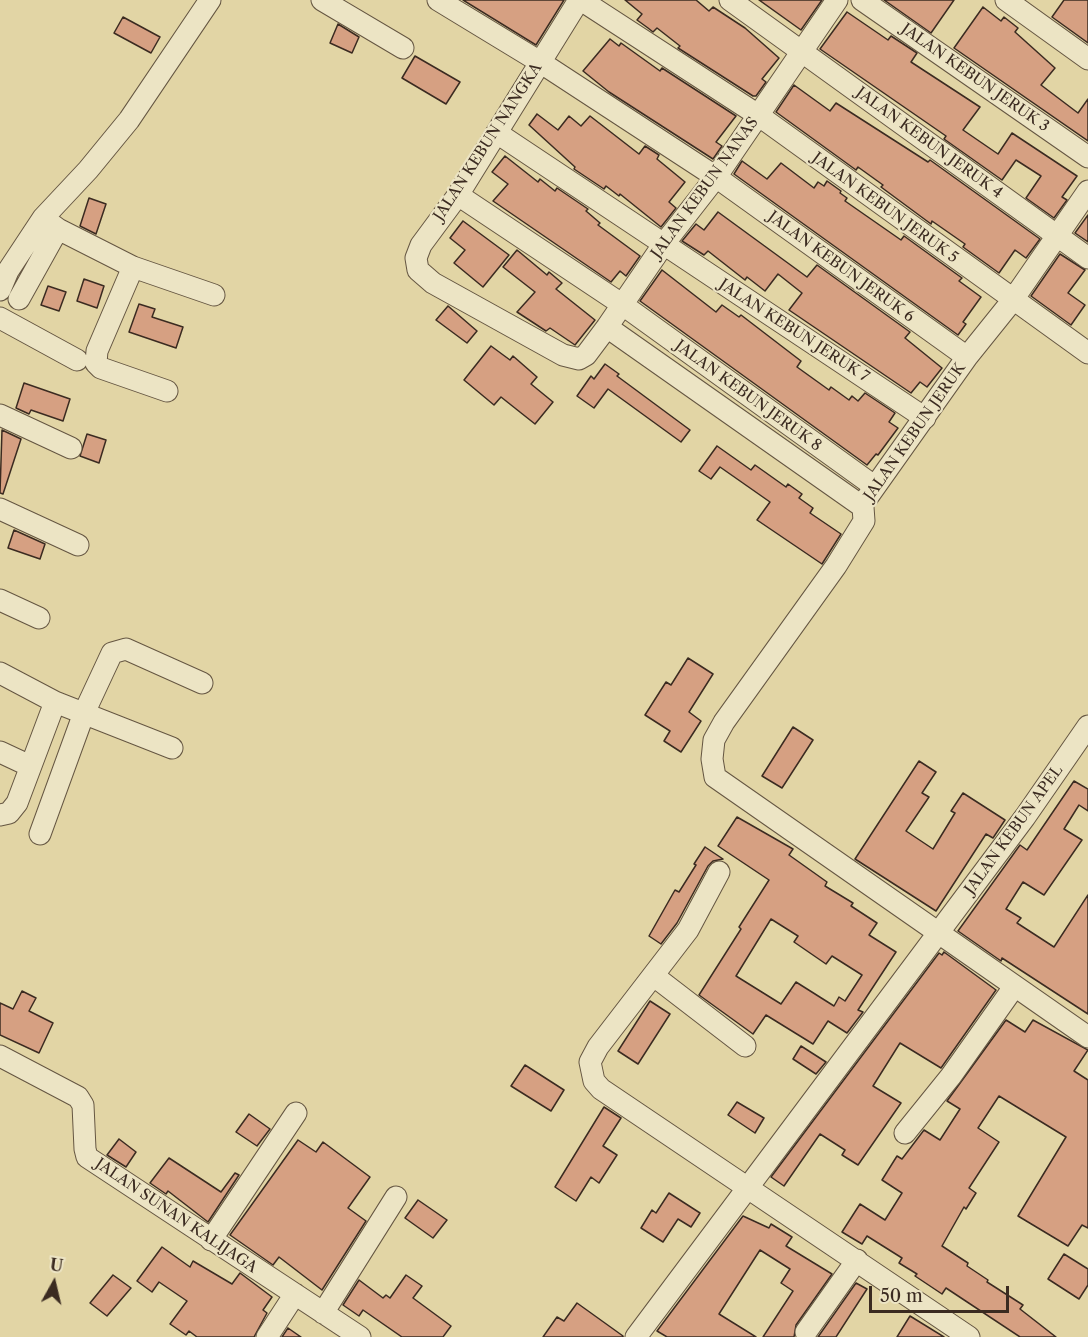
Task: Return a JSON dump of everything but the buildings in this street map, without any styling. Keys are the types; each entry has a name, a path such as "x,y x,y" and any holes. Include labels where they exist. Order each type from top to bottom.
{"street":[{"path":"9,295 50,223 88,170 129,120 210,0"},
{"path":"322,0 403,48"},
{"name":"JALAN KEBUN JERUK 6","path":"438,0 540,62 716,177 967,357"},
{"name":"JALAN KEBUN NANGKA","path":"562,355 433,283 418,270 416,258 421,245 458,195 580,0"},
{"name":"JALAN KEBUN JERUK 5","path":"580,0 758,115 1012,301 1088,353"},
{"name":"JALAN KEBUN JERUK 4","path":"730,0 1088,258"},
{"name":"JALAN KEBUN NANAS","path":"562,355 579,359 586,355 663,245 716,177 801,49 837,0"},
{"name":"JALAN KEBUN JERUK 3","path":"862,0 1088,157"},
{"path":"1006,0 1088,59"},
{"name":"JALAN KEBUN JERUK 7","path":"497,133 925,418"},
{"name":"JALAN KEBUN JERUK","path":"607,327 863,507 874,486 967,357 1012,301 1088,191"},
{"name":"JALAN KEBUN JERUK 8","path":"458,195 623,305 874,486"},
{"path":"50,223 133,267 214,295"},
{"path":"133,267 97,351 96,363 101,368 167,391"},
{"path":"0,318 77,360"},
{"path":"0,415 71,448"},
{"path":"863,507 864,521 836,566 724,722 714,740 712,759 715,777 1088,1037"},
{"path":"0,509 78,545"},
{"path":"0,600 39,618"},
{"path":"40,834 84,713 112,653 126,649 202,683"},
{"path":"0,673 55,702 172,748"},
{"path":"0,815 9,813 17,803 55,702"},
{"name":"JALAN KEBUN APEL","path":"636,1337 1025,817 1088,726"},
{"path":"0,752 30,766"},
{"path":"719,872 688,930 598,1047 590,1062 594,1081 601,1089 969,1337"},
{"path":"654,976 745,1046"},
{"path":"905,1133 951,1076 1014,987"},
{"name":"JALAN SUNAN KALIJAGA","path":"0,1056 78,1097 83,1105 87,1157 360,1337"},
{"path":"211,1240 296,1113"},
{"path":"323,1313 396,1197"},
{"path":"806,1332 857,1260"},
{"path":"267,1337 295,1294"}]}
